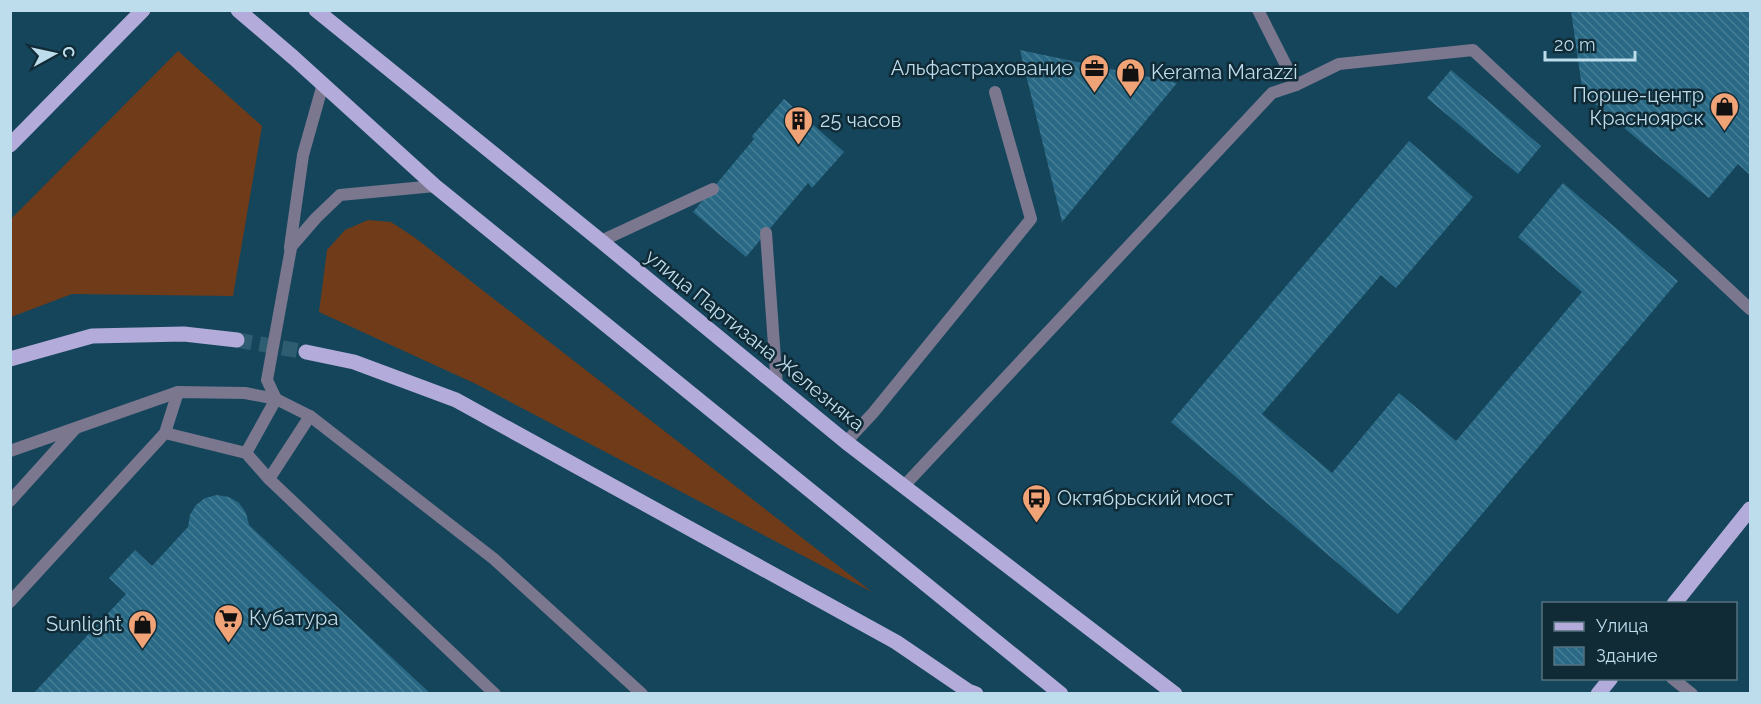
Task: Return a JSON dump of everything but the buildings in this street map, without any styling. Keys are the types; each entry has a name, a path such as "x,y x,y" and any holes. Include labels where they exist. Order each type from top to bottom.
{"main road":[{"path":"10,145 143,10"},
{"path":"238,10 435,186 1061,693"},
{"name":"улица Партизана Железняка","path":"320,14 846,442 1175,693"},
{"path":"10,359 92,336 184,334 237,339"},
{"path":"306,352 354,362 456,400 896,642 968,691 976,693"},
{"path":"1675,602 1750,509"},
{"path":"1598,693 1609,680"}],"lane":[{"path":"1258,10 1296,85"},
{"path":"903,487 1272,93 1296,85 1340,64 1473,50 1750,309"},
{"path":"276,399 267,380 291,248 303,154 323,84"},
{"path":"846,442 873,413 1031,219 995,92"},
{"path":"291,248 316,218 340,195 435,186"},
{"path":"601,241 713,189"},
{"path":"766,233 777,387"},
{"path":"10,602 165,434 178,392"},
{"path":"10,451 178,392 245,393 276,399 310,417 494,559 642,693"},
{"path":"246,453 276,399"},
{"path":"269,479 310,417"},
{"path":"10,501 76,428"},
{"path":"165,434 246,453 269,479 495,693"},
{"path":"1675,680 1692,693"}],"shaded area":[{"path":"178,51 262,126 233,296 72,294 11,317 11,219"},
{"path":"368,220 391,222 414,237 872,592 476,384 319,312 327,250 345,230"}],"tunnel":[{"path":"237,340 306,352"}],"place":[{"name":"Альфастрахование","path":"1094,94"},
{"name":"Kerama Marazzi","path":"1130,98"},
{"name":"Порше-центр Красноярск","path":"1725,132"},
{"name":"25 часов","path":"799,146"},
{"name":"Октябрьский мост","path":"1036,524"},
{"name":"Кубатура","path":"228,644"},
{"name":"Sunlight","path":"143,650"}]}
